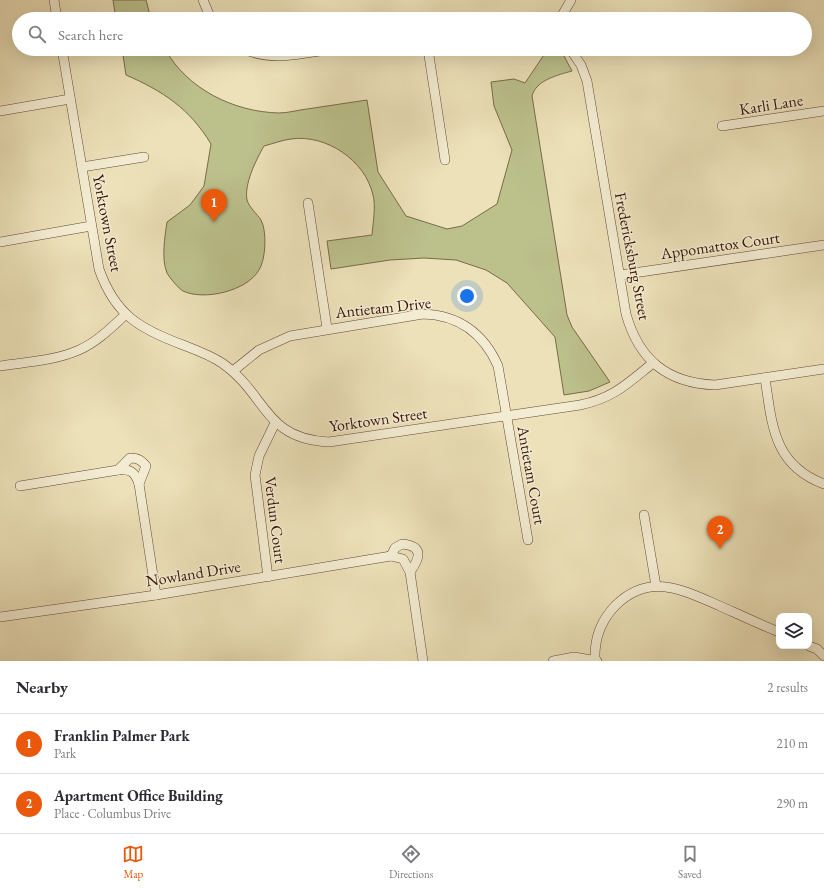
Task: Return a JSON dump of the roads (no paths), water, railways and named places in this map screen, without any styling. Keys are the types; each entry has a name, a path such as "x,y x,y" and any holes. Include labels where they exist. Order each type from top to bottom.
{"street":[{"path":"54,0 56,12"},
{"path":"203,0 208,12"},
{"path":"564,12 570,0"},
{"name":"Yorktown Street","path":"63,56 91,226 103,279 111,296 125,315 146,330 206,354 232,371 243,382 275,423 288,432 301,438 330,442 582,405 608,398 653,363"},
{"path":"429,56 445,160"},
{"name":"Fredericksburg Street","path":"575,56 581,65 587,81 626,314 630,329 640,348 653,363 674,377 701,384 715,385 824,369"},
{"path":"0,111 70,99"},
{"name":"Karli Lane","path":"722,126 824,111"},
{"path":"82,167 144,157"},
{"path":"308,203 327,328"},
{"path":"0,242 91,226"},
{"name":"Appomattox Court","path":"620,275 824,245"},
{"name":"Antietam Drive","path":"232,371 259,350 277,340 300,333 423,314 442,316 460,322 479,336 494,356 500,374 506,416"},
{"path":"0,366 52,358 80,350 111,328 125,315"},
{"path":"765,378 772,426 779,445 797,469 806,476 824,484"},
{"name":"Antietam Court","path":"506,416 528,540"},
{"name":"Verdun Court","path":"268,577 255,475 259,456 275,423"},
{"path":"118,470 130,458 136,458 142,461 146,466 145,472 139,484"},
{"path":"20,486 118,470 128,469 133,472 139,484 156,595"},
{"path":"644,516 656,586"},
{"name":"Nowland Drive","path":"0,617 156,595 391,556 395,548 402,544 413,546 417,549 419,556 417,563 410,572"},
{"path":"391,556 403,559 410,572 423,661"},
{"path":"553,661 574,658 595,661 598,634 611,610 620,601 633,592 656,586 680,588 776,631"},
{"path":"812,647 824,656"}],"place":[{"name":"Franklin Palmer Park","path":"214,222"},
{"name":"Apartment Office Building","path":"720,549"}]}
